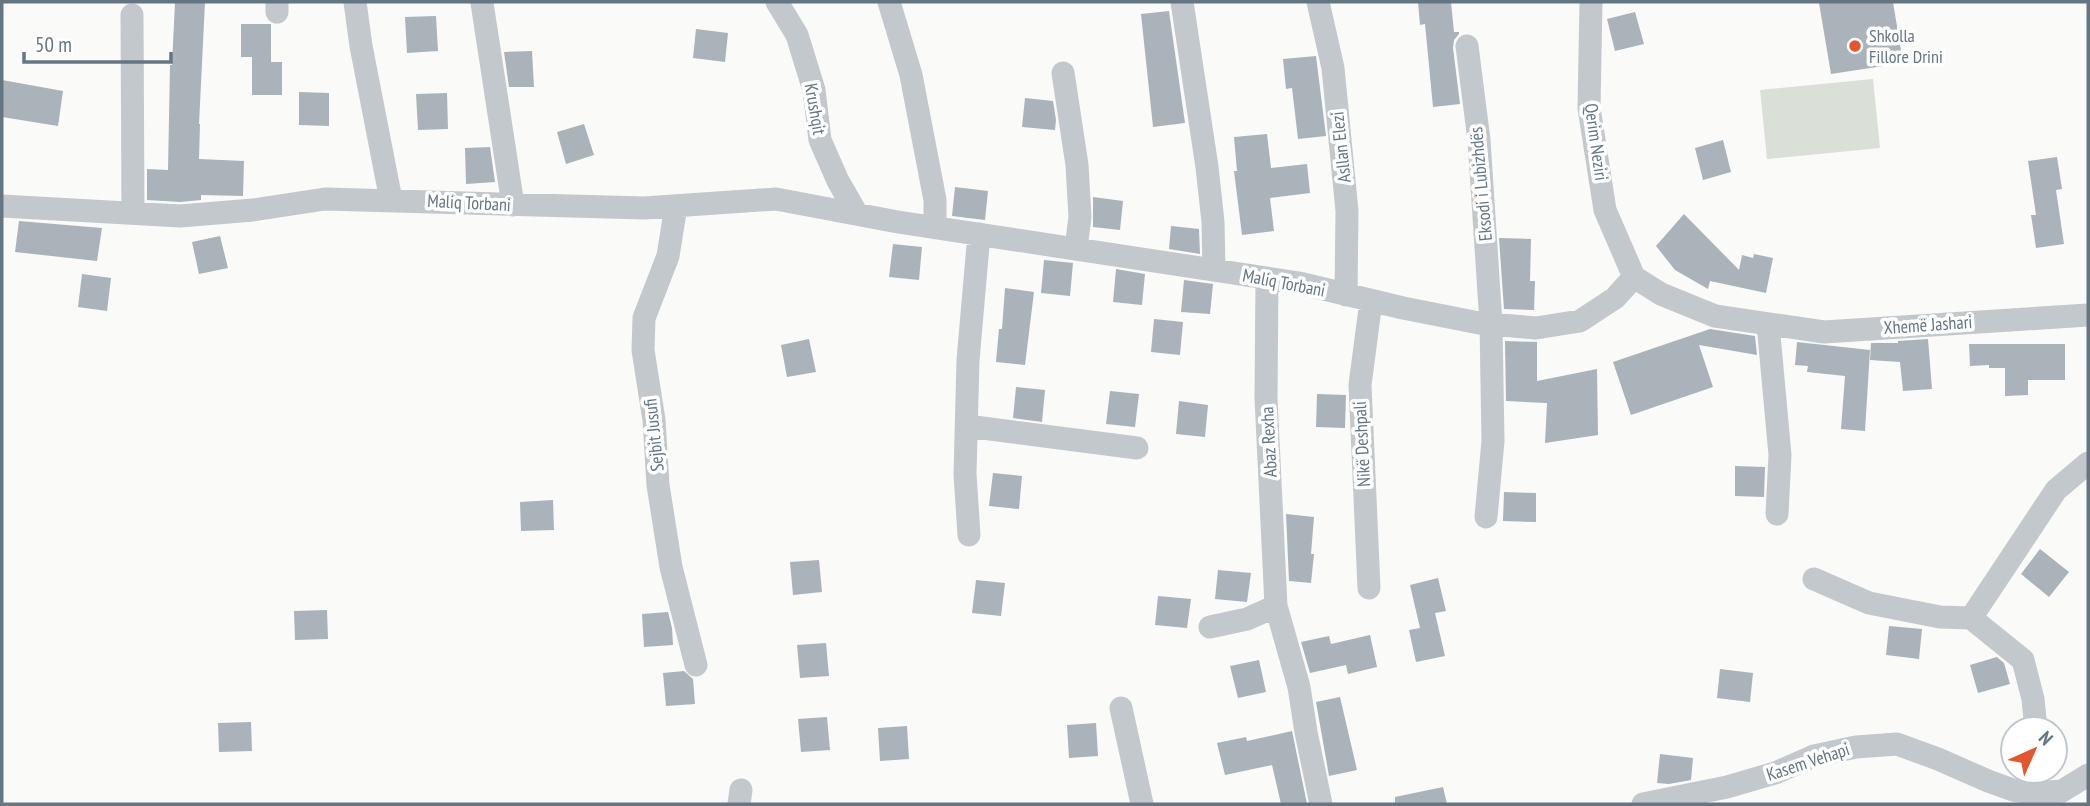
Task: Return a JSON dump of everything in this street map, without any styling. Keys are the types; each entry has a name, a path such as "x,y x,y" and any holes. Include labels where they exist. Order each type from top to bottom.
{"street":[{"path":"355,2 391,200"},
{"name":"Krushqit","path":"777,2 797,35 814,90 820,141 857,214"},
{"path":"889,2 911,75 935,200 936,227"},
{"path":"1182,2 1212,208 1214,270"},
{"name":"Asllan Elezi","path":"1318,2 1333,68 1347,211 1346,295"},
{"name":"Qerim Neziri","path":"1591,2 1591,121 1605,210 1634,277"},
{"path":"482,3 513,205"},
{"path":"132,15 134,213"},
{"name":"Eksodi i Lubizhdës","path":"1467,46 1479,140 1491,324"},
{"path":"1063,73 1077,165 1080,217 1076,248"},
{"name":"Maliq Torbani","path":"2,206 180,216 253,210 325,199 632,208 776,199 979,234 1299,283 1371,301 1491,324 1536,328 1580,321 1615,298 1634,277"},
{"name":"Sejbit Jusufi","path":"676,206 668,256 644,318 643,350 654,420 658,485 671,568 696,665"},
{"path":"969,535 965,474 968,360 979,234"},
{"name":"Xhemë Jashari","path":"1634,277 1661,294 1715,316 1824,332 2088,315"},
{"name":"Abaz Rexha","path":"1267,278 1266,398 1276,606 1299,687 1321,804"},
{"name":"Nikë Deshpali","path":"1369,588 1360,385 1371,301"},
{"path":"1486,517 1493,441 1491,324"},
{"path":"1768,324 1780,455 1777,514"},
{"path":"967,426 1137,448"},
{"path":"1971,618 2056,489 2088,463"},
{"path":"1814,579 1869,603 1940,617 1971,618 2023,660 2035,715"},
{"path":"1210,627 1247,620 1276,606"},
{"path":"1121,708 1142,804"},
{"name":"Kasem Vehapi","path":"1643,804 1727,787 1775,773 1814,756 1856,747 1898,744 1999,785"},
{"name":"Kasem Vehapi","path":"2045,785 2062,791 2088,775"},
{"name":"Kasem Vehapi","path":"1999,785 2013,790 2027,785"}],"shaded area":[{"path":"1873,79 1880,148 1767,159 1760,90"}],"building":[{"path":"175,2 205,2 199,159 244,161 243,196 201,195 201,200 180,202 147,200 147,169 168,170 170,65"},
{"path":"1418,2 1451,2 1454,32 1459,32 1453,48 1460,104 1433,107 1425,24 1420,25"},
{"path":"1893,2 1903,63 1831,74 1819,3"},
{"path":"1169,11 1185,123 1153,127 1141,14"},
{"path":"1635,12 1644,44 1615,51 1607,19"},
{"path":"436,16 438,51 407,53 405,17"},
{"path":"241,24 271,24 271,62 282,62 282,95 252,95 252,57 241,57"},
{"path":"696,29 728,33 725,62 693,58"},
{"path":"532,51 534,87 509,87 504,52"},
{"path":"1316,56 1326,136 1298,139 1292,88 1286,89 1283,59"},
{"path":"2,80 63,91 58,126 2,117"},
{"path":"299,92 329,93 329,126 299,125"},
{"path":"447,93 448,129 418,130 416,94"},
{"path":"1025,98 1053,101 1055,130 1022,127"},
{"path":"584,124 594,155 566,164 557,132"},
{"path":"1267,134 1271,168 1307,164 1310,193 1270,198 1274,231 1242,235 1234,171 1237,171 1234,137"},
{"path":"1723,140 1731,172 1703,180 1695,148"},
{"path":"490,147 495,182 466,184 465,148"},
{"path":"2057,157 2062,189 2056,190 2064,244 2036,248 2031,215 2036,215 2028,161"},
{"path":"955,187 988,191 985,220 952,216"},
{"path":"1093,197 1123,201 1120,230 1093,227"},
{"path":"1684,214 1739,270 1742,255 1753,258 1754,254 1773,258 1766,293 1710,281 1708,289 1675,270 1656,246"},
{"path":"19,221 102,228 97,261 15,252"},
{"path":"1171,226 1199,229 1200,254 1169,249"},
{"path":"220,236 228,268 199,274 192,242"},
{"path":"1499,238 1531,239 1530,281 1535,281 1534,310 1504,309"},
{"path":"893,244 922,247 919,280 889,277"},
{"path":"1044,260 1073,263 1070,296 1041,293"},
{"path":"1116,269 1145,274 1142,305 1113,302"},
{"path":"82,274 111,278 107,311 78,307"},
{"path":"1184,280 1213,284 1210,314 1181,312"},
{"path":"1005,288 1034,292 1025,365 996,362"},
{"path":"1154,319 1183,322 1180,355 1151,352"},
{"path":"1710,329 1755,336 1757,355 1699,345 1713,387 1631,415 1613,362"},
{"path":"809,339 816,372 787,377 781,345"},
{"path":"1928,339 1932,389 1903,391 1900,362 1870,360 1871,343"},
{"path":"1505,341 1537,342 1537,381 1597,369 1598,435 1545,443 1547,403 1506,401"},
{"path":"1797,342 1870,350 1865,431 1841,429 1845,376 1807,372 1808,366 1795,365"},
{"path":"1969,344 2065,344 2065,380 2028,380 2028,395 2005,396 2005,368 1970,366"},
{"path":"1016,387 1045,390 1042,422 1013,418"},
{"path":"1110,391 1139,394 1135,427 1106,424"},
{"path":"1317,394 1346,395 1345,428 1316,427"},
{"path":"1179,401 1208,405 1205,437 1176,434"},
{"path":"1735,466 1765,467 1764,497 1735,496"},
{"path":"993,473 1022,476 1019,509 989,506"},
{"path":"1504,492 1536,493 1536,522 1503,521"},
{"path":"553,500 554,530 521,531 520,502"},
{"path":"1286,514 1314,517 1311,583 1289,581"},
{"path":"2040,549 2069,572 2049,597 2021,574"},
{"path":"819,560 822,592 793,595 790,562"},
{"path":"1218,570 1251,573 1247,602 1215,599"},
{"path":"1438,578 1446,611 1435,613 1445,656 1416,662 1409,630 1420,628 1410,585"},
{"path":"976,580 1005,583 1001,616 972,613"},
{"path":"1158,596 1191,599 1187,628 1155,625"},
{"path":"327,610 328,639 295,640 294,611"},
{"path":"668,612 673,645 644,647 642,614"},
{"path":"1889,626 1922,629 1919,659 1886,655"},
{"path":"1370,635 1377,667 1348,674 1346,665 1310,673 1301,642 1329,636 1331,644"},
{"path":"826,643 829,676 800,678 797,645"},
{"path":"1997,657 2004,663 2010,684 1978,693 1970,665"},
{"path":"1259,660 1266,692 1238,698 1230,666"},
{"path":"1720,669 1753,673 1750,702 1717,698"},
{"path":"684,671 693,679 695,704 666,706 663,673"},
{"path":"1340,697 1357,770 1329,776 1316,702"},
{"path":"827,717 830,750 801,752 798,719"},
{"path":"251,722 252,751 219,752 218,723"},
{"path":"1096,723 1098,756 1069,758 1067,725"},
{"path":"907,726 909,759 880,761 878,728"},
{"path":"1292,731 1307,804 1281,804 1272,765 1225,775 1217,743 1246,737 1247,741"},
{"path":"1660,754 1693,758 1691,780 1657,783"},
{"path":"1443,787 1447,804 1395,804 1395,797"}],"place":[{"name":"Shkolla Fillore Drini","path":"1855,46"}]}
